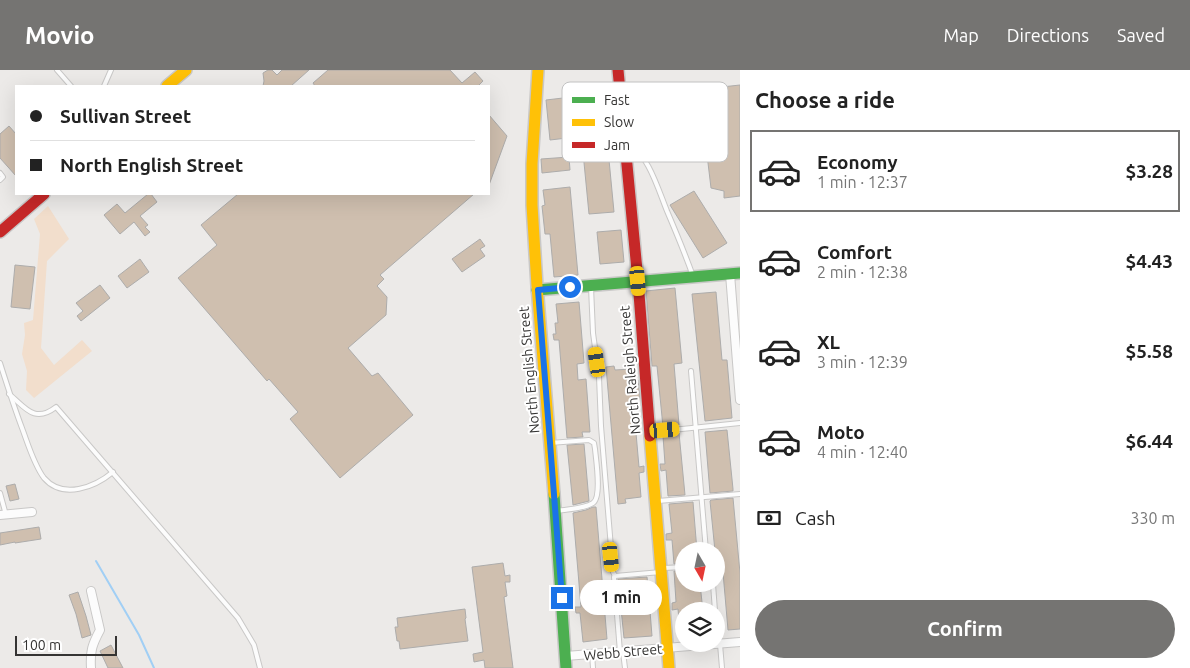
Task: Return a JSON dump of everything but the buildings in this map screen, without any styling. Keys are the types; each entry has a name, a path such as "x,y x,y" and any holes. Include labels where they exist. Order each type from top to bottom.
{"street":[{"path":"168,85 186,70"},
{"name":"North English Street","path":"538,70 532,164 532,205 566,668"},
{"name":"North Raleigh Street","path":"627,162 669,668"},
{"path":"0,232 43,195"},
{"path":"538,290 735,274 740,400"},
{"path":"3,515 32,512"},
{"path":"91,591 100,630 94,640 90,655 91,668"},
{"name":"Webb Street","path":"725,644 740,642"},
{"name":"Webb Street","path":"566,656 675,647"}],"lane":[{"path":"57,70 70,85"},
{"path":"104,85 111,70"},
{"path":"645,162 652,173 693,277"},
{"path":"0,173 3,177 0,180"},
{"path":"590,285 593,333 599,377 610,542 615,576 621,652 625,668"},
{"path":"0,362 9,394 34,460 44,477 51,484 60,489 85,488 113,472"},
{"path":"691,371 705,542"},
{"path":"9,394 32,413 43,414 56,407 238,618 254,645 260,668"},
{"path":"650,432 740,423"},
{"path":"550,443 579,440 592,441 594,443 597,476 598,494 597,499 592,504 555,511"},
{"path":"0,493 3,515"},
{"path":"656,501 740,494"},
{"path":"615,576 675,568"},
{"path":"721,652 722,668"},
{"path":"592,654 593,668"}],"shaded area":[{"path":"48,206 69,239 47,261 41,348 54,365 82,340 92,351 34,398 26,390 27,371 22,354 25,335 24,323 33,320 40,234 34,219"}],"waterway":[{"path":"96,561 139,635 154,668"}],"traffic: fast":[{"path":"537,290 740,273"},
{"path":"554,494 566,668"}],"traffic: slow":[{"path":"168,85 186,70"},
{"path":"538,70 532,164 532,205 554,494"},
{"path":"650,436 669,668"}],"traffic: jam":[{"path":"618,70 619,82"},
{"path":"627,162 650,436"},
{"path":"0,232 43,195"}],"route":[{"path":"562,598 538,290 570,287"}]}
